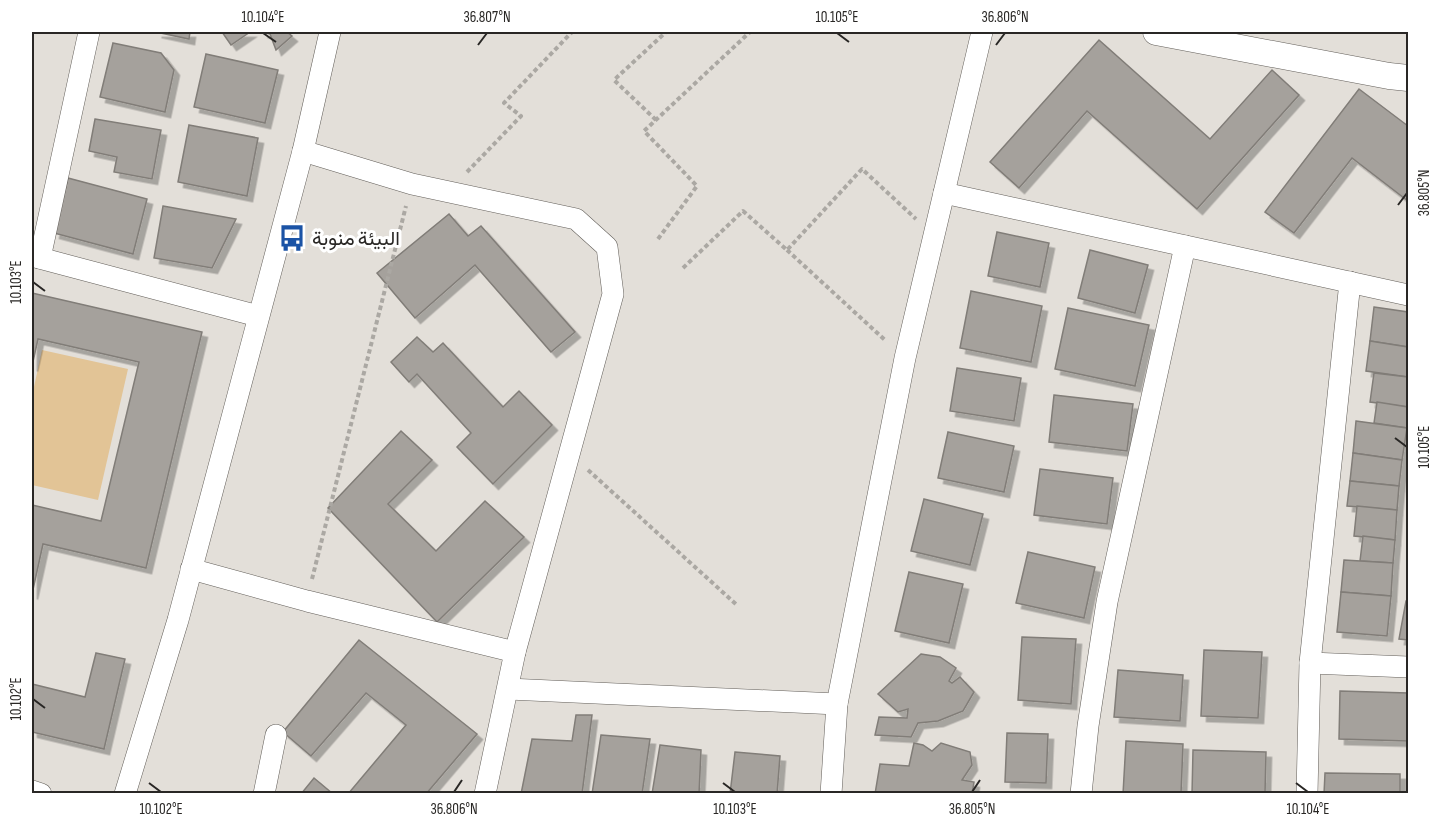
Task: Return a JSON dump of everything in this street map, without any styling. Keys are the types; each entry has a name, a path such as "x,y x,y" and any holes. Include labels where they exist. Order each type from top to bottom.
{"street":[{"path":"88,32 36,257 258,316"},
{"path":"125,794 178,620 303,151 330,32"},
{"path":"831,794 837,704 906,358 982,32"},
{"path":"1156,32 1408,78"},
{"path":"303,151 412,184 576,219 607,247 613,294 516,652 485,794"},
{"path":"944,193 1408,295"},
{"path":"1081,794 1088,726 1107,602 1185,246"},
{"path":"1307,794 1310,663 1350,282"},
{"path":"191,569 307,601 516,652"},
{"path":"1310,663 1408,667"},
{"path":"508,689 837,704"},
{"path":"264,794 276,735"},
{"path":"32,791 41,794"}],"path":[{"path":"448,192 521,117 504,103 572,32"},
{"path":"656,120 614,80 666,32"},
{"path":"658,239 697,186 644,131 750,32"},
{"path":"787,250 862,169 934,236"},
{"path":"307,601 412,184"},
{"path":"683,268 743,211 906,358"},
{"path":"570,453 738,606"}],"shaded area":[{"path":"42,350 128,369 98,500 32,485 32,396"}],"building":[{"path":"156,32 190,32 189,39"},
{"path":"222,32 250,32 231,45"},
{"path":"262,32 287,32 292,36 276,50 270,34"},
{"path":"1099,40 1210,139 1272,70 1299,95 1197,209 1087,111 1019,188 990,162"},
{"path":"113,43 161,53 174,70 165,112 100,97"},
{"path":"206,54 278,70 265,123 194,107"},
{"path":"1359,89 1408,126 1408,201 1352,158 1294,233 1265,212"},
{"path":"95,119 161,130 152,179 114,172 117,157 89,151"},
{"path":"189,125 258,138 247,196 178,182"},
{"path":"68,178 147,199 133,254 54,233"},
{"path":"163,206 236,219 212,268 154,258"},
{"path":"449,214 468,236 481,226 575,332 551,352 475,265 415,318 377,273"},
{"path":"997,232 1049,243 1040,287 988,276"},
{"path":"1090,250 1148,265 1135,313 1078,298"},
{"path":"971,291 1042,306 1031,362 960,348"},
{"path":"32,293 202,332 146,568 43,544 32,594 32,505 101,521 139,362 38,339 32,366"},
{"path":"1374,307 1408,312 1408,347 1370,341"},
{"path":"1068,308 1149,325 1135,386 1055,369"},
{"path":"417,337 433,352 443,343 503,407 519,391 552,425 493,484 457,447 471,433 417,374 409,382 391,362"},
{"path":"1370,341 1408,347 1408,377 1366,371"},
{"path":"957,368 1021,378 1014,421 950,411"},
{"path":"1374,373 1408,377 1408,407 1370,402"},
{"path":"1054,395 1133,404 1127,451 1049,442"},
{"path":"1377,402 1408,407 1407,428 1374,423"},
{"path":"1356,421 1407,428 1402,460 1353,453"},
{"path":"401,431 432,460 388,504 436,551 485,501 524,537 437,622 328,508"},
{"path":"948,432 1014,446 1004,492 938,478"},
{"path":"1353,453 1402,460 1399,486 1350,481"},
{"path":"1040,469 1113,478 1107,524 1034,515"},
{"path":"1350,481 1399,486 1397,510 1347,506"},
{"path":"924,499 983,514 970,565 911,551"},
{"path":"1357,506 1397,510 1395,540 1354,536"},
{"path":"1363,536 1395,540 1393,563 1360,561"},
{"path":"1028,552 1095,567 1084,618 1016,603"},
{"path":"1344,560 1393,563 1391,596 1341,592"},
{"path":"909,572 963,584 949,643 895,631"},
{"path":"1341,592 1391,596 1387,636 1337,632"},
{"path":"1406,601 1408,601 1408,640 1399,639"},
{"path":"1022,637 1076,639 1071,704 1018,700"},
{"path":"359,640 477,734 426,794 348,794 406,725 366,693 311,756 283,732"},
{"path":"1204,650 1262,652 1258,718 1201,716"},
{"path":"96,653 125,659 104,749 32,732 32,684 85,697"},
{"path":"921,654 940,657 956,668 949,681 952,683 960,677 974,692 963,711 938,721 918,723 911,737 875,735 879,717 907,718 908,709 898,712 878,694"},
{"path":"1118,670 1183,675 1180,721 1114,717"},
{"path":"1340,691 1408,693 1408,741 1339,739"},
{"path":"576,715 592,715 582,794 521,794 532,739 572,741"},
{"path":"1007,733 1048,734 1046,783 1005,782"},
{"path":"601,735 650,739 642,794 592,794"},
{"path":"1126,741 1183,744 1181,794 1123,794"},
{"path":"914,743 923,745 932,751 941,743 970,752 972,765 962,780 974,782 972,794 875,794 880,764 909,766"},
{"path":"660,745 701,750 699,794 652,794"},
{"path":"1193,750 1266,752 1265,794 1192,794"},
{"path":"735,752 780,756 777,794 730,794"},
{"path":"1325,773 1400,774 1400,794 1324,794"},
{"path":"314,778 333,794 301,794"}],"place":[{"name":"البيئة منوبة","path":"292,238"}]}
